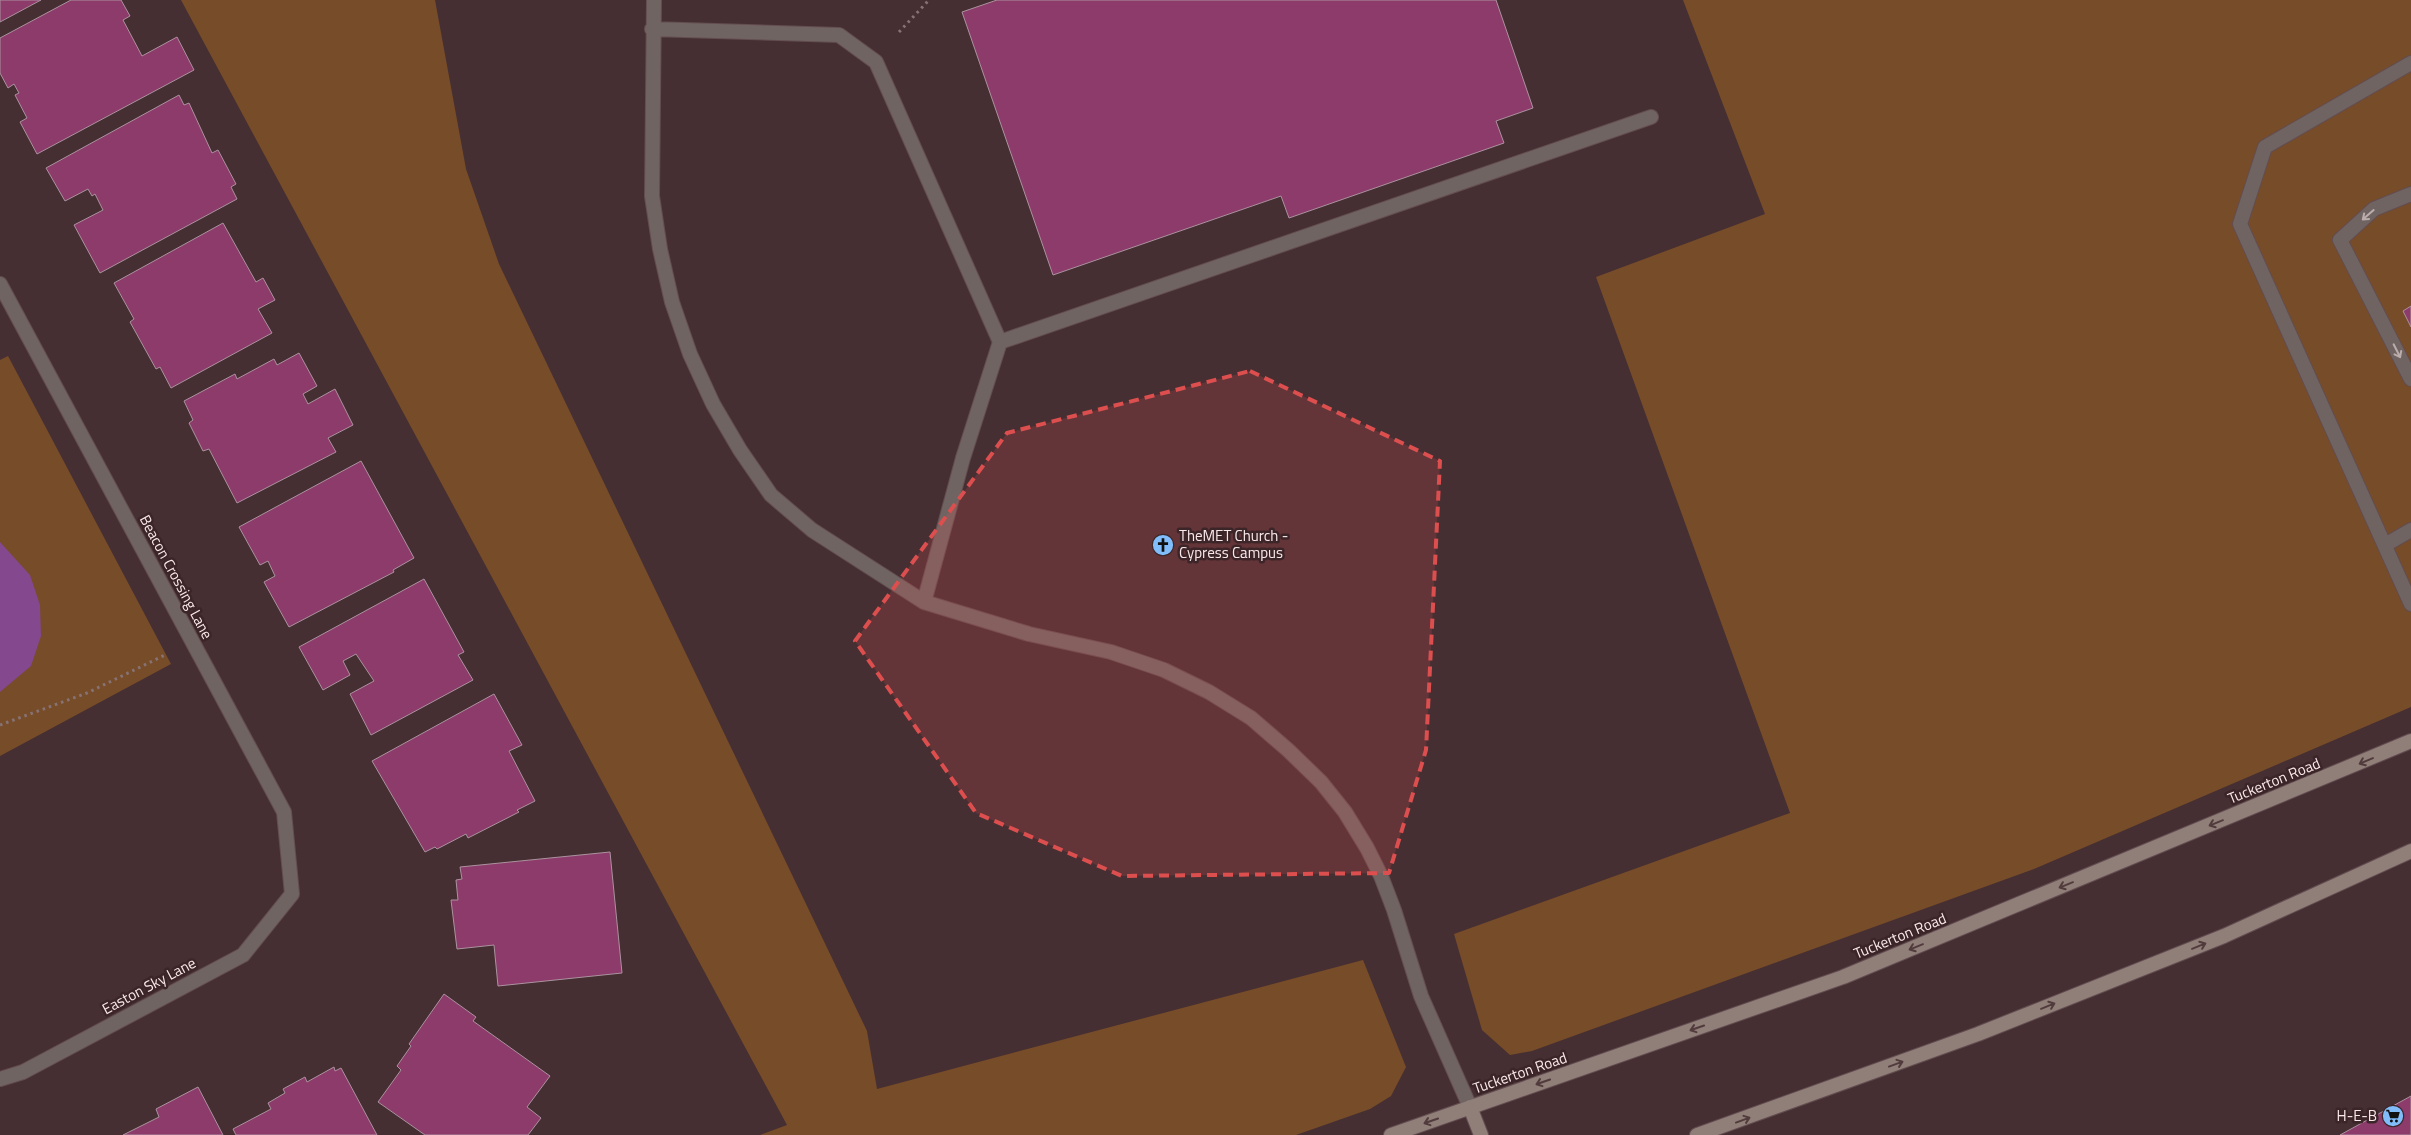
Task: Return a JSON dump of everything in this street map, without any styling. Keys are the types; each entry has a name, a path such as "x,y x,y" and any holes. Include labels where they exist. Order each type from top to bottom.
{"main road":[{"name":"Tuckerton Road","path":"1392,1135 1843,977 2411,741"},
{"path":"1697,1135 1978,1034 2224,936 2411,851"},
{"path":"1470,1107 1481,1135"}],"street":[{"path":"654,0 652,29 652,196 660,249 675,311 690,354 713,404 740,450 771,496 812,530 924,602 1029,634 1111,652 1164,670 1209,692 1251,718 1288,750 1321,782 1345,812 1370,854 1394,910 1422,996 1470,1107"},
{"path":"652,29 839,35 876,62 1000,342 963,458 924,602"},
{"path":"2411,63 2266,147 2240,224 2411,604"},
{"path":"1000,342 1651,117"},
{"path":"2411,194 2374,210 2340,240 2411,379"},
{"name":"Beacon Crossing Lane","path":"0,284 284,812 292,894"},
{"path":"2385,545 2411,530"},
{"name":"Easton Sky Lane","path":"0,1080 23,1072 243,955 292,894"}],"path":[{"path":"899,32 929,0"},
{"path":"0,725 87,693 193,642"}],"highlighted area":[{"path":"1250,371 1440,461 1426,750 1389,873 1122,876 976,813 855,641 1007,433"}],"shaded area":[{"path":"181,0 435,0 466,169 499,264 867,1031 877,1089 1363,960 1406,1067 1391,1096 1370,1109 1296,1135 760,1135 787,1125"},
{"path":"1683,0 2411,0 2411,707 2034,869 1532,1051 1510,1055 1482,1030 1454,934 1790,813 1596,277 1765,214"},
{"path":"8,356 171,664 0,756 0,360"},
{"path":"0,542 30,575 40,605 41,636 31,666 0,692"}],"building":[{"path":"0,0 41,0 0,22"},
{"path":"71,0 121,0 130,16 123,20 142,56 177,37 194,70 37,154 20,122 27,118 15,95 19,93 14,84 8,88 0,73 0,38"},
{"path":"997,0 1496,0 1533,108 1496,121 1504,143 1289,218 1281,196 1053,275 962,12"},
{"path":"179,95 184,105 189,103 212,153 218,150 236,184 231,187 237,199 100,273 74,225 103,210 95,194 92,196 88,189 65,201 46,168"},
{"path":"223,223 256,282 263,278 275,300 258,309 272,333 171,388 160,367 156,369 130,322 134,319 114,283"},
{"path":"2411,306 2411,327 2403,311"},
{"path":"299,353 317,386 303,394 308,404 335,389 353,425 328,438 336,452 237,503 209,449 203,451 189,423 193,420 184,401 235,374 237,379 274,359 277,365"},
{"path":"361,461 414,558 393,570 394,572 289,627 264,582 275,576 268,561 260,565 239,527"},
{"path":"424,579 464,652 458,655 473,680 371,735 350,694 374,681 356,654 343,661 350,675 323,690 299,647"},
{"path":"494,694 522,745 509,751 535,801 517,810 519,812 468,838 466,834 437,849 435,847 425,852 372,761"},
{"path":"610,852 622,973 498,986 494,945 457,949 451,900 458,900 456,880 462,879 460,867"},
{"path":"444,994 476,1017 473,1021 550,1076 527,1107 541,1118 528,1135 425,1135 378,1102 401,1070 397,1066 411,1046 409,1044"},
{"path":"334,1067 335,1071 341,1068 377,1135 236,1135 233,1129 271,1109 268,1103 285,1093 283,1089 305,1077 307,1082"},
{"path":"198,1087 223,1135 123,1135 159,1117 156,1109"},
{"name":"H-E-B","path":"2411,1096 2411,1135 2340,1135"}],"place":[{"name":"TheMET Church - Cypress Campus","path":"1163,545"},
{"name":"H-E-B","path":"2393,1116"}]}
